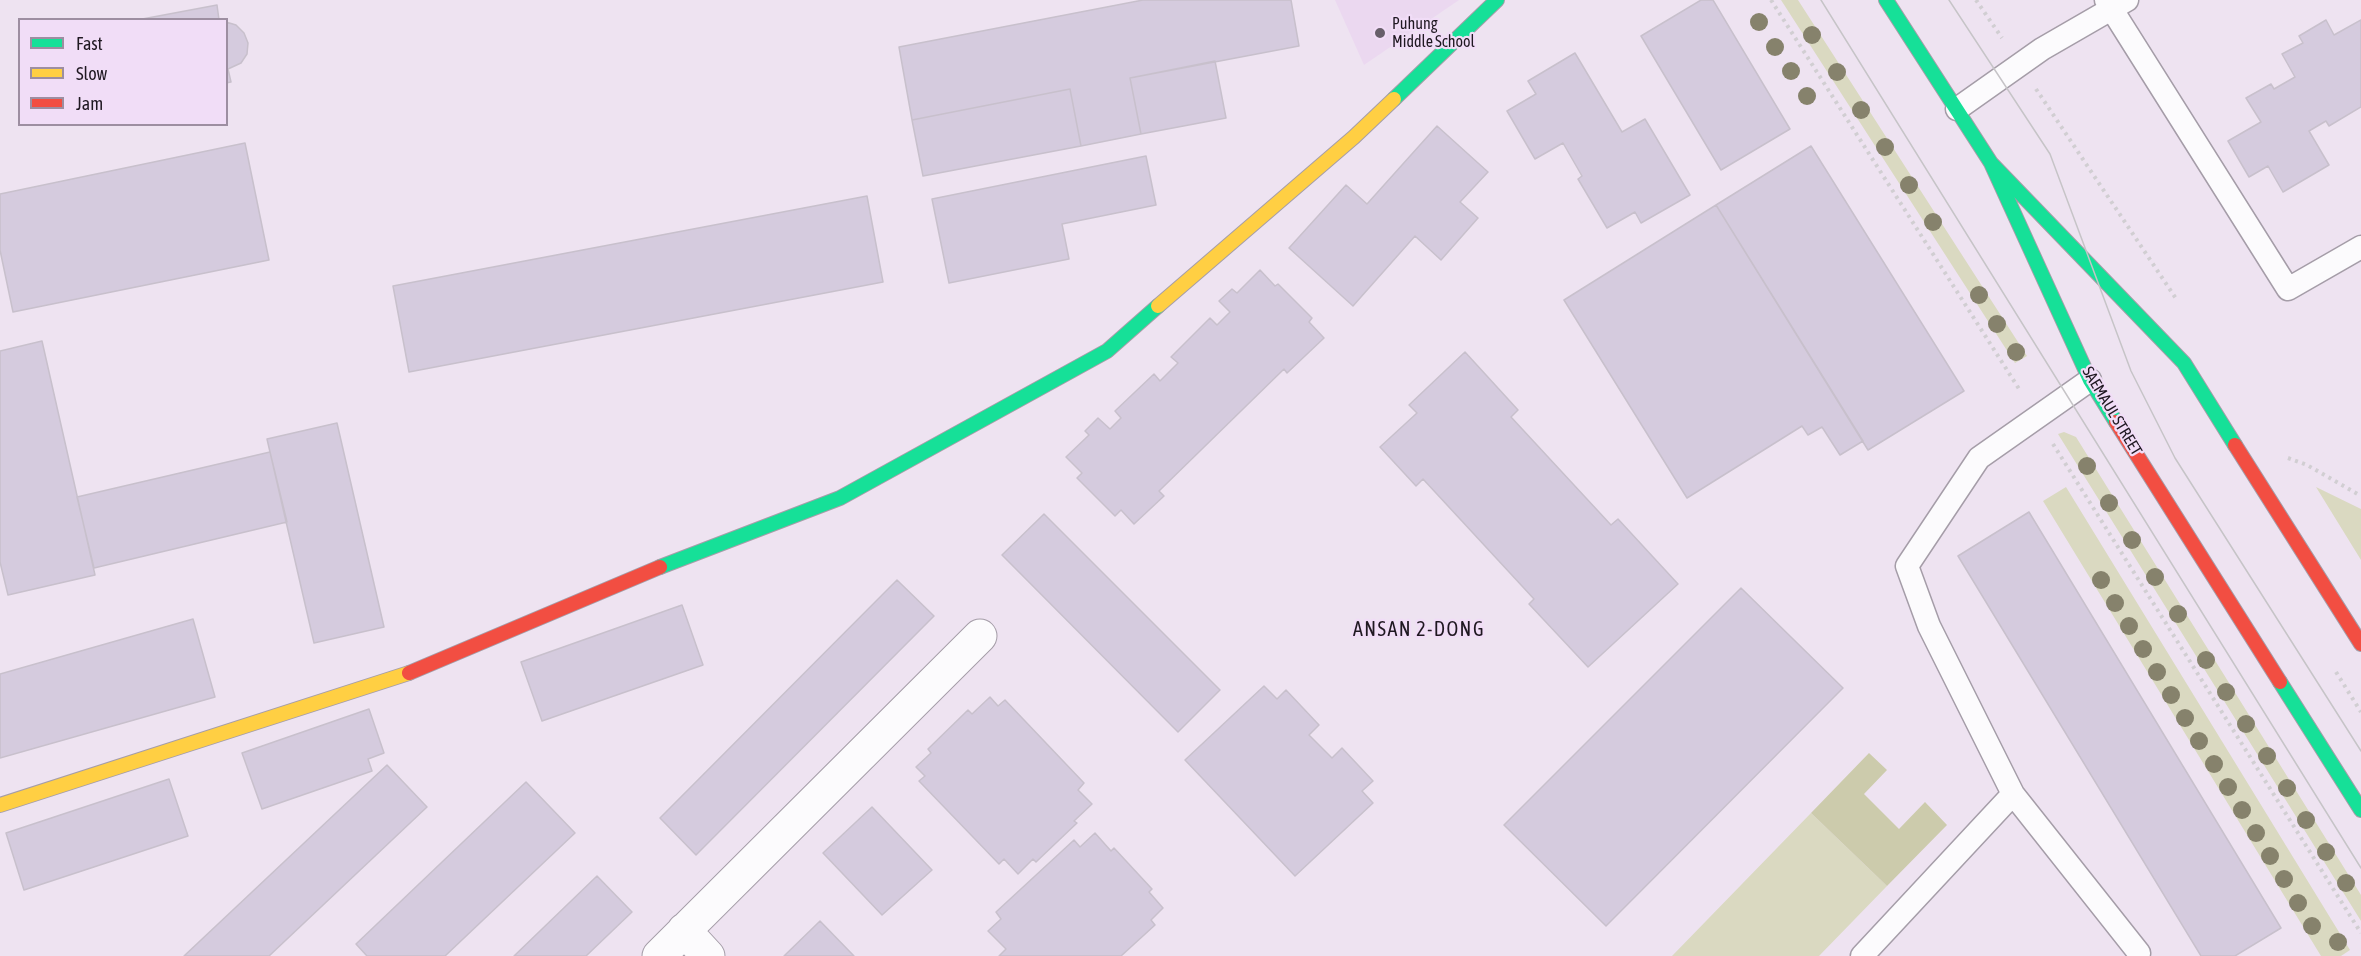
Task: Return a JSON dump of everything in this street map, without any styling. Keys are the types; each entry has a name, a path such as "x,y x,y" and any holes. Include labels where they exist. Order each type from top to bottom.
{"street":[{"path":"0,805 427,667 690,554 840,498 1107,351 1354,137 1497,0"},
{"name":"SAEMAUL STREET","path":"1886,0 1991,163 2090,380 2361,810"},
{"path":"1991,163 2184,363 2361,644"},
{"path":"659,956 980,636"},
{"path":"684,930 708,956"}],"lane":[{"path":"1957,109 2042,49 2115,3 2288,289 2361,247"},
{"path":"2090,380 1979,458 1907,566 1929,626 2013,794 2139,953"},
{"path":"1862,956 2013,794"}],"path":[{"path":"1771,0 2361,933"}],"shaded area":[{"name":"Puhung Middle School","path":"1335,0 1459,0 1364,65"}],"green space":[{"path":"1781,0 1798,0 2027,356 2015,363"},
{"path":"2064,432 2076,437 2361,895 2361,921 2058,434"},
{"path":"2066,487 2350,950 2341,956 2321,956 2043,501"},
{"path":"2316,487 2361,509 2361,560"},
{"path":"1869,753 1887,770 1864,794 1899,829 1925,802 1947,825 1887,886 1811,813"},
{"path":"1811,813 1887,886 1819,956 1672,956"}],"building":[{"path":"1143,0 1291,0 1299,46 1130,78 1141,134 1081,146 1070,89 912,120 899,47"},
{"path":"1701,0 1713,0 1790,129 1721,170 1641,36"},
{"path":"217,5 219,18 148,18"},
{"path":"2326,20 2334,35 2361,20 2361,107 2329,126 2326,121 2309,131 2329,165 2283,192 2268,166 2249,177 2228,141 2261,122 2246,98 2271,84 2274,89 2295,77 2282,54 2303,43 2299,36"},
{"path":"228,23 236,25 244,33 248,43 247,54 241,63 228,69"},
{"path":"1575,53 1622,132 1645,119 1690,195 1641,223 1635,212 1607,228 1578,179 1582,176 1563,143 1535,159 1507,111 1536,94 1528,81"},
{"path":"1215,61 1226,118 1141,134 1130,78"},
{"path":"1070,89 1081,146 923,176 912,120"},
{"path":"1437,126 1488,172 1460,202 1478,218 1441,260 1415,236 1353,306 1289,248 1346,185 1367,204"},
{"path":"245,143 269,260 13,312 0,250 0,194"},
{"path":"1811,146 1964,391 1868,450 1716,205"},
{"path":"1146,156 1156,205 1062,224 1069,259 949,283 932,199"},
{"path":"867,196 883,282 409,372 393,286"},
{"path":"1716,205 1863,441 1840,455 1822,427 1808,435 1802,426 1687,498 1564,300"},
{"path":"1260,270 1275,286 1278,284 1312,318 1309,322 1324,338 1287,373 1284,369 1159,491 1164,496 1134,524 1121,510 1115,516 1077,478 1082,473 1066,457 1089,435 1085,431 1098,418 1110,429 1121,418 1115,411 1154,374 1160,381 1178,363 1171,357 1210,318 1217,325 1230,312 1219,301 1232,289 1237,293"},
{"path":"42,341 95,575 8,595 0,562 0,351"},
{"path":"1465,352 1518,410 1511,417 1611,525 1618,519 1678,584 1588,667 1529,604 1534,599 1423,479 1416,486 1380,447 1417,413 1409,405"},
{"path":"337,423 384,627 314,643 267,439"},
{"path":"270,452 287,522 94,568 77,497"},
{"path":"2029,512 2281,928 2235,956 2201,956 1958,556"},
{"path":"1044,514 1220,690 1178,732 1002,555"},
{"path":"897,580 934,616 696,855 660,818"},
{"path":"1741,588 1843,688 1606,926 1504,825"},
{"path":"682,605 703,665 542,721 521,662"},
{"path":"193,619 215,697 0,758 0,674"},
{"path":"1264,686 1277,699 1286,690 1319,725 1309,735 1332,758 1342,748 1373,781 1362,791 1373,803 1295,876 1185,760"},
{"path":"990,697 998,706 1005,700 1084,783 1078,790 1092,804 1074,821 1077,823 1036,862 1033,859 1018,874 1004,859 999,864 919,781 925,776 916,767 931,753 928,749 968,710 972,714"},
{"path":"369,709 384,753 368,759 372,771 262,809 242,753"},
{"path":"387,765 427,807 269,956 184,956"},
{"path":"169,779 188,836 24,890 6,833"},
{"path":"526,782 575,833 445,956 367,956 356,944"},
{"path":"872,807 932,870 882,915 823,853"},
{"path":"1095,833 1111,851 1114,848 1152,889 1149,892 1163,908 1151,920 1155,925 1121,956 999,956 1006,949 988,931 1001,919 996,912 1074,840 1080,847"},
{"path":"597,876 632,912 586,956 514,956"},
{"path":"820,921 854,956 784,956"}],"tram line":[{"path":"1821,0 2361,868"},
{"path":"1949,0 2050,154 2131,371 2175,458 2361,751"}],"traffic: fast":[{"path":"1394,99 1497,0"},
{"path":"1886,0 1991,163 2090,380 2116,422"},
{"path":"1991,163 2184,363 2235,445"},
{"path":"660,567 840,498 1107,351 1158,306"},
{"path":"2280,682 2361,810"}],"traffic: slow":[{"path":"1158,306 1354,137 1394,99"},
{"path":"0,805 409,673"}],"traffic: jam":[{"path":"2116,422 2280,682"},
{"path":"2235,445 2361,644"},
{"path":"409,673 660,567"}],"place":[{"name":"Puhung Middle School","path":"1380,33"}],"district":[{"name":"ANSAN 2-DONG","path":"1419,630"}]}
